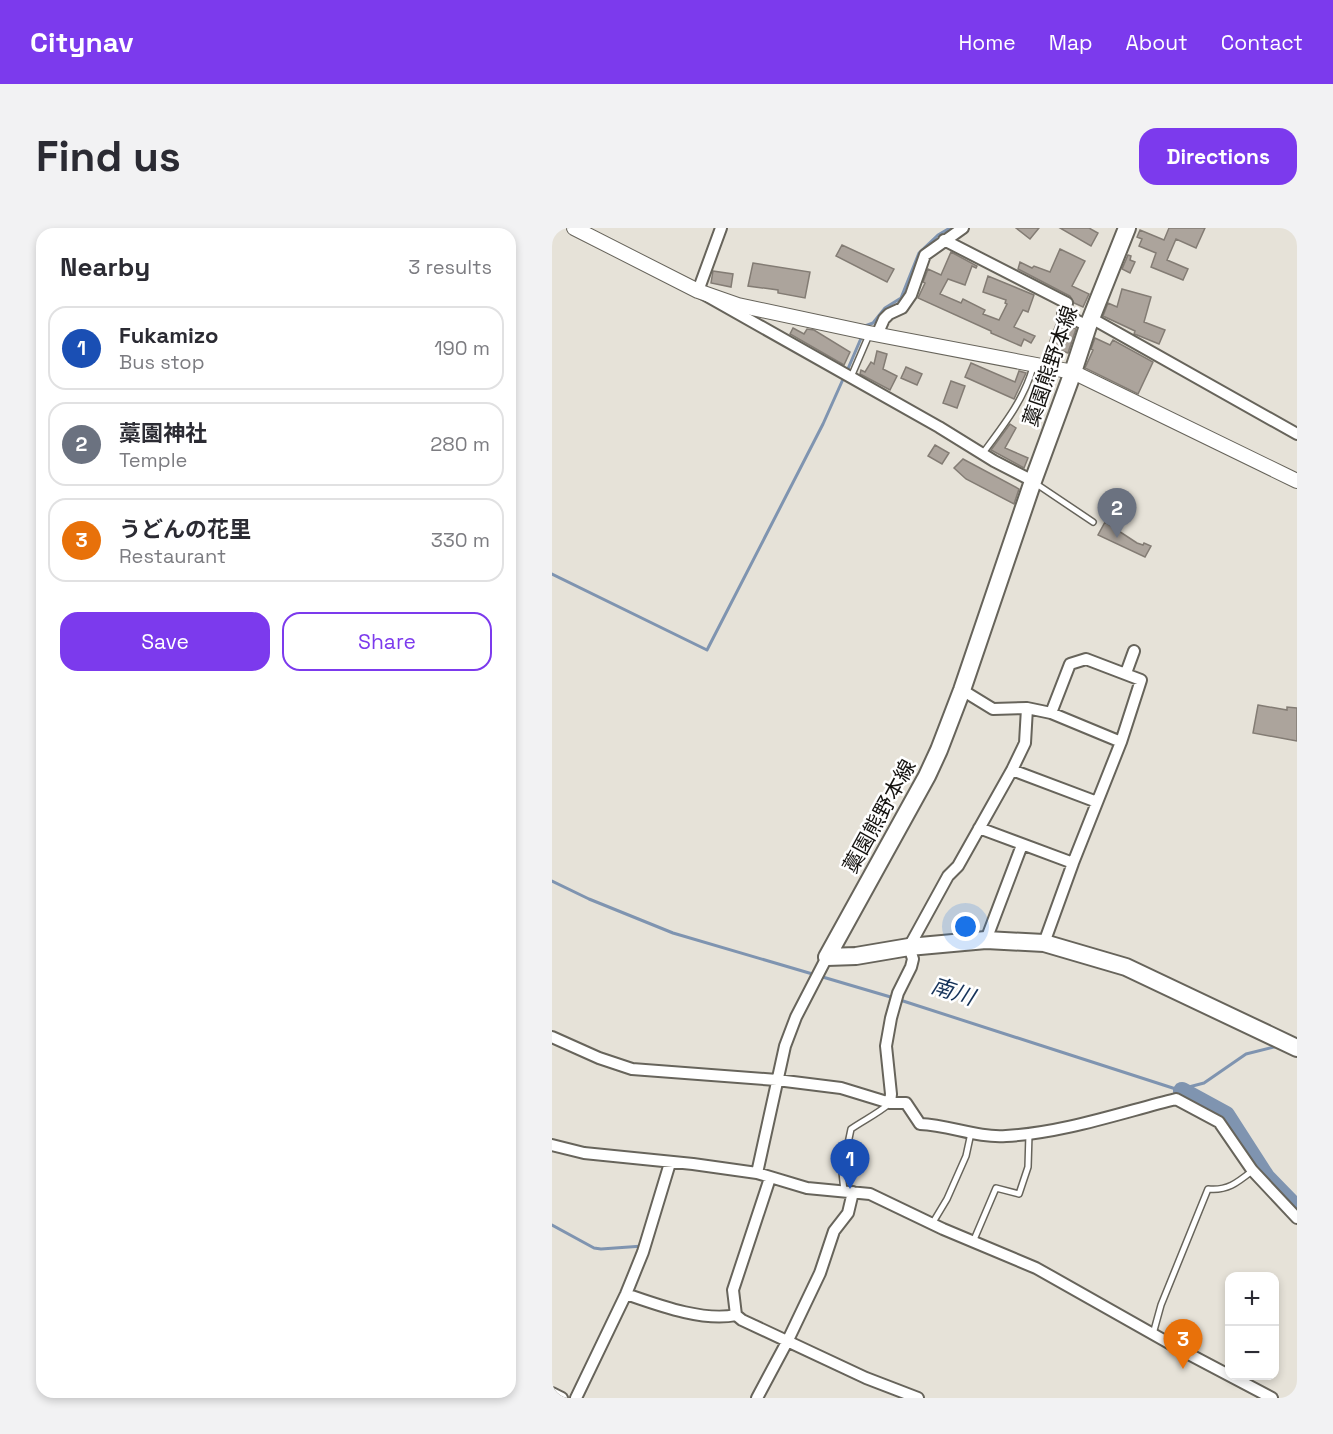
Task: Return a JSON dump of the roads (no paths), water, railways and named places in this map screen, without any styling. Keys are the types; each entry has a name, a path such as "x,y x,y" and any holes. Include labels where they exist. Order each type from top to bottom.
{"main road":[{"name":"藁園熊野本線","path":"824,963 939,750 962,690 1089,322 1127,228"},
{"path":"824,963 909,947 986,940 1044,943 1126,967 1290,1045"}],"street":[{"path":"573,228 698,291 1033,481"},
{"path":"698,291 721,228"},
{"path":"873,334 889,314 902,308 910,295 926,255 963,228"},
{"path":"944,240 1067,303 1063,314 1089,322 1297,434"},
{"path":"698,291 738,305 873,334 1073,372 1297,481"},
{"path":"1126,673 1134,651"},
{"path":"1044,943 1121,742 1141,680 1086,659 1070,664 1051,713"},
{"path":"962,690 993,710 1027,708 1051,713 1121,742"},
{"path":"890,1103 886,1046 898,993 913,959 909,947 948,876 958,866 1026,743 1027,708"},
{"path":"1012,770 1097,802"},
{"path":"979,828 1073,863"},
{"path":"986,940 1022,845"},
{"path":"756,1173 785,1046 796,1017 824,963"},
{"path":"552,1037 599,1058 632,1069 777,1080 842,1088 890,1103 906,1103 920,1124 948,1126 971,1133 1005,1136 1063,1128 1176,1099 1219,1122 1252,1170 1297,1218"},
{"path":"552,1145 584,1153 756,1173 807,1188 870,1194 932,1224 1036,1268 1272,1398"},
{"path":"576,1398 626,1294 643,1252 670,1163"},
{"path":"770,1178 733,1290 736,1315 742,1320 866,1378 918,1398"},
{"path":"757,1398 788,1341 820,1273 834,1231 848,1213 849,1191"},
{"path":"626,1294 694,1313 727,1317 736,1315"},
{"path":"552,1393 562,1398"}],"lane":[{"path":"851,377 873,334"},
{"path":"982,453 1008,419 1026,389 1033,365"},
{"path":"1033,481 1093,522"},
{"path":"849,1191 842,1172 850,1132 872,1115 881,1113 890,1103"},
{"path":"932,1224 947,1199 961,1167 971,1133"},
{"path":"973,1242 996,1188 1018,1194 1028,1167 1029,1133"},
{"path":"1153,1334 1161,1305 1208,1189 1228,1188 1252,1170"}],"waterway":[{"path":"865,326 873,323 885,308 901,298 919,253 938,235 950,228"},
{"path":"847,371 862,336"},
{"path":"552,574 707,650 823,424 844,377"},
{"name":"南川","path":"552,881 589,899 673,933 894,998"},
{"name":"南川","path":"900,1000 1182,1091 1204,1083 1246,1054 1278,1046"},
{"name":"南川","path":"1182,1091 1226,1115 1266,1177 1297,1209"},
{"path":"552,1225 594,1248 643,1246"}],"place":[{"name":"藁園神社","path":"1117,538"},
{"name":"Fukamizo","path":"850,1189"},
{"name":"うどんの花里","path":"1183,1369"}]}
